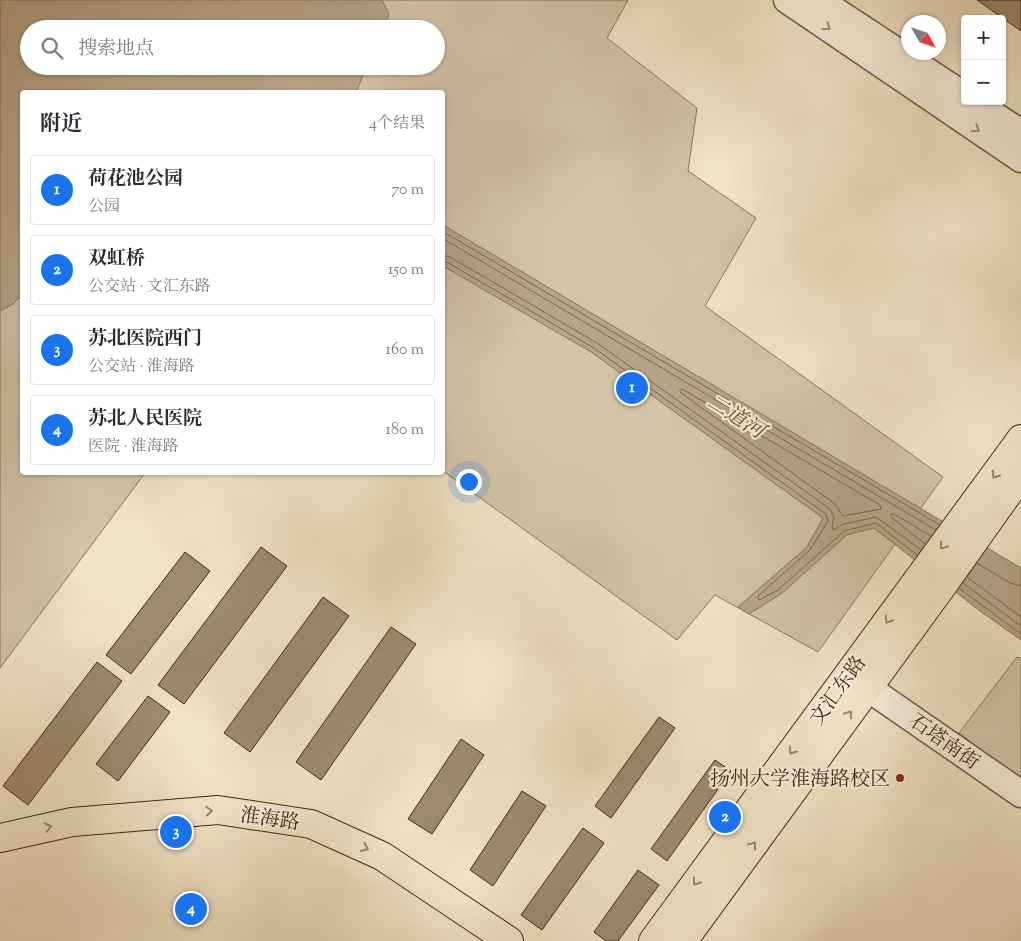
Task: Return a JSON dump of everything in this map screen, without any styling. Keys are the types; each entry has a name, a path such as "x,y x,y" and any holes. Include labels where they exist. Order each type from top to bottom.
{"main road":[{"name":"文汇东路","path":"653,941 927,586 978,516 1021,439"},
{"name":"文汇东路","path":"978,516 1021,475"},
{"name":"文汇东路","path":"683,941 868,688 927,586"},
{"name":"淮海路","path":"0,838 72,822 218,810 311,824 382,856 509,941"}],"street":[{"path":"787,0 1021,160"},
{"path":"819,0 961,93"},
{"path":"979,105 1021,133"},
{"name":"石塔南街","path":"868,688 1021,794"}],"shaded area":[{"path":"0,0 628,0 607,38 697,108 688,171 756,218 705,306 943,477 818,652 715,595 677,640 445,472 445,90 20,90 20,475 144,475 0,668"},
{"path":"1017,657 1021,659 1021,781 959,733"}],"water":[{"path":"0,0 382,0 389,14 387,20 20,20 20,75 363,75 357,90 20,90 20,297 13,304 0,311"},
{"name":"二道河","path":"445,226 1021,568 1021,640 980,611 874,528 847,535 781,594 749,614 738,607 807,547 823,518 591,352 445,267"}],"building":[{"path":"977,0 1021,0 1021,31 1006,20 1006,15 998,15"},
{"path":"261,547 287,566 184,704 158,685"},
{"path":"185,552 210,571 131,674 106,655"},
{"path":"323,597 349,616 250,752 224,733"},
{"path":"391,627 416,644 321,780 296,762"},
{"path":"97,662 122,681 28,805 3,786"},
{"path":"148,696 170,712 118,781 96,764"},
{"path":"659,717 675,728 611,818 595,806"},
{"path":"461,739 484,755 432,834 408,819"},
{"path":"715,760 731,771 667,861 651,849"},
{"path":"522,791 546,806 493,886 470,870"},
{"path":"583,828 604,843 542,930 521,915"},
{"path":"638,870 659,885 618,941 606,941 594,932"}],"place":[{"name":"荷花池公园","path":"632,388"},
{"name":"扬州大学淮海路校区","path":"900,778"},
{"name":"双虹桥","path":"725,817"},
{"name":"苏北医院西门","path":"176,832"},
{"name":"苏北人民医院","path":"191,909"}]}
